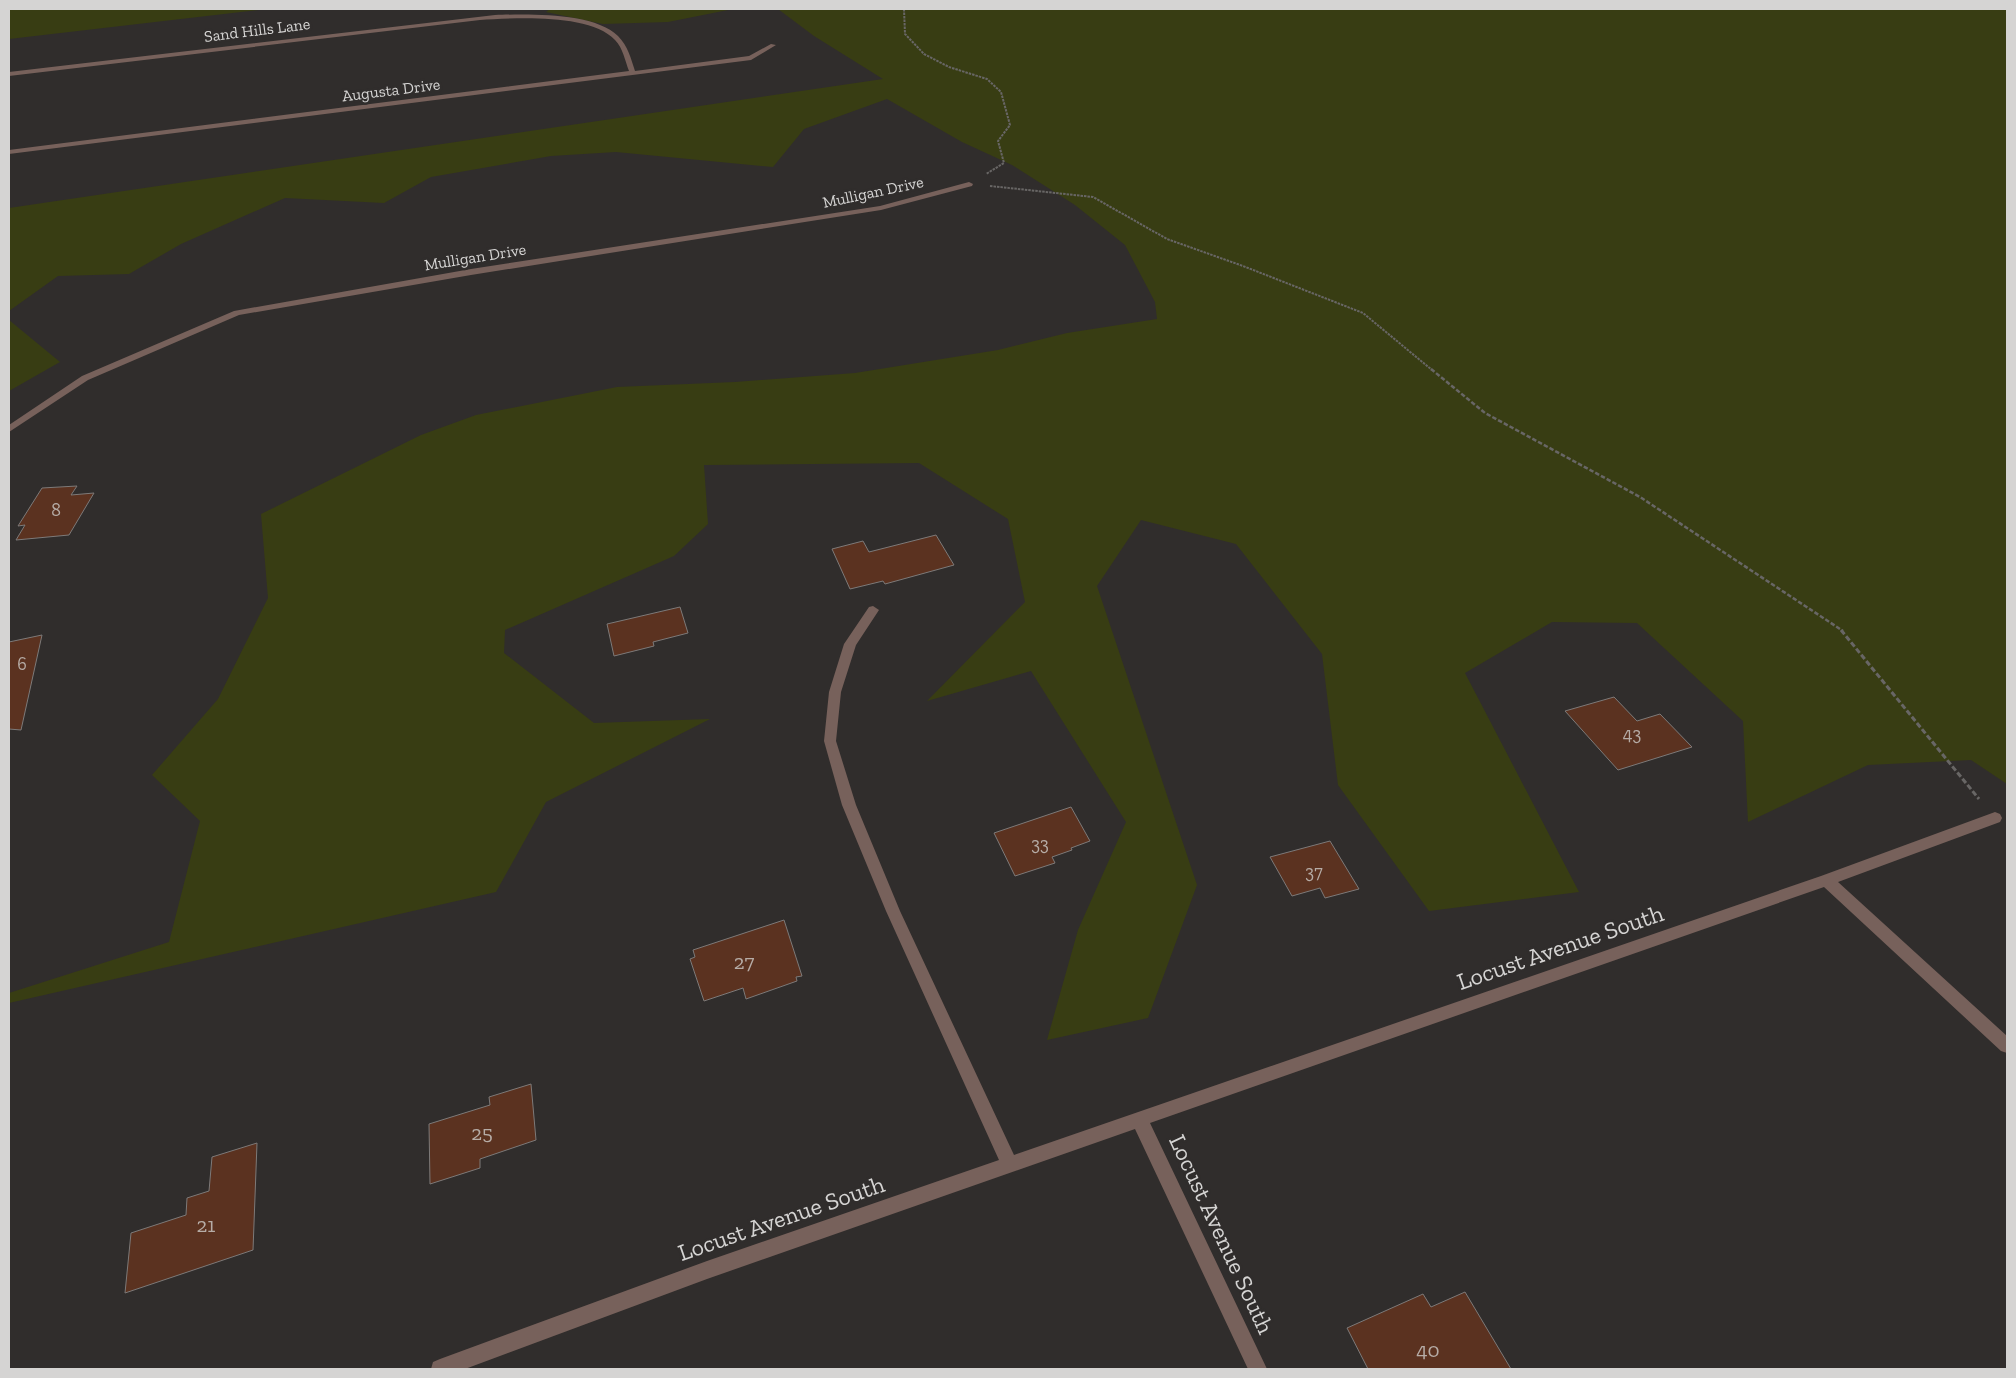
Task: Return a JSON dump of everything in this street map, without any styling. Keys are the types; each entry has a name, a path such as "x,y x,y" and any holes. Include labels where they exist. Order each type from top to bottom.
{"street":[{"name":"Sand Hills Lane","path":"9,74 480,18 528,16 564,19 594,26 614,35 624,48 633,73"},
{"name":"Augusta Drive","path":"9,152 751,58 773,46"},
{"name":"Mulligan Drive","path":"9,429 85,378 237,313 471,272 881,208 969,184"},
{"path":"873,610 850,644 835,692 830,741 849,806 893,911 1009,1164"},
{"name":"Locust Avenue South","path":"440,1369 708,1270 1826,880 1995,818"},
{"path":"1826,880 2007,1046"},
{"name":"Locust Avenue South","path":"1140,1120 1258,1369"}],"path":[{"path":"904,9 905,34 924,54 949,67 987,79 1001,92 1010,125 998,141 1004,163 969,184"},
{"path":"969,184 1093,198 1167,239 1243,266 1363,314 1485,413 1640,497 1842,630 1995,818"}],"green space":[{"path":"9,9 267,9 9,39"},
{"path":"550,9 733,9 668,22 603,24 546,12"},
{"path":"778,9 2007,9 2007,784 1971,760 1868,765 1748,822 1743,721 1637,623 1552,622 1465,673 1579,892 1429,911 1338,785 1322,654 1236,544 1141,520 1097,586 1197,885 1148,1018 1047,1040 1078,930 1126,822 1031,671 927,701 1025,602 1008,519 919,463 704,465 708,524 674,556 505,630 504,653 594,723 710,719 546,802 496,892 9,1003 9,993 169,942 200,821 152,775 218,699 268,598 261,514 421,435 476,415 617,387 735,382 855,373 998,350 1067,333 1157,319 1155,302 1125,245 1075,205 1012,165 962,142 887,99 804,129 773,167 616,152 551,156 431,177 384,203 285,198 181,244 129,274 58,276 9,311 9,208 883,79 814,36"},
{"path":"9,320 60,362 9,391"}],"building":[{"path":"77,486 71,495 94,493 69,535 16,540 25,525 18,526 42,488"},
{"path":"936,535 954,565 885,584 883,581 850,589 832,549 863,541 869,552"},
{"path":"680,607 688,633 653,642 654,646 614,656 607,624"},
{"path":"42,635 21,730 9,729 9,642"},
{"path":"1614,697 1637,721 1660,714 1692,747 1618,770 1565,711"},
{"path":"1071,807 1090,841 1052,857 1055,863 1015,876 994,833"},
{"path":"1330,841 1359,889 1325,898 1320,888 1292,896 1270,857"},
{"path":"784,920 802,976 796,977 797,981 746,999 743,988 704,1001 690,959 695,957 693,950"},
{"path":"531,1084 536,1140 480,1159 480,1168 430,1184 429,1124 490,1105 489,1097"},
{"path":"257,1143 253,1250 125,1293 131,1233 186,1215 187,1198 209,1191 212,1157"},
{"path":"1465,1292 1511,1369 1368,1369 1347,1328 1423,1294 1431,1307"}]}
